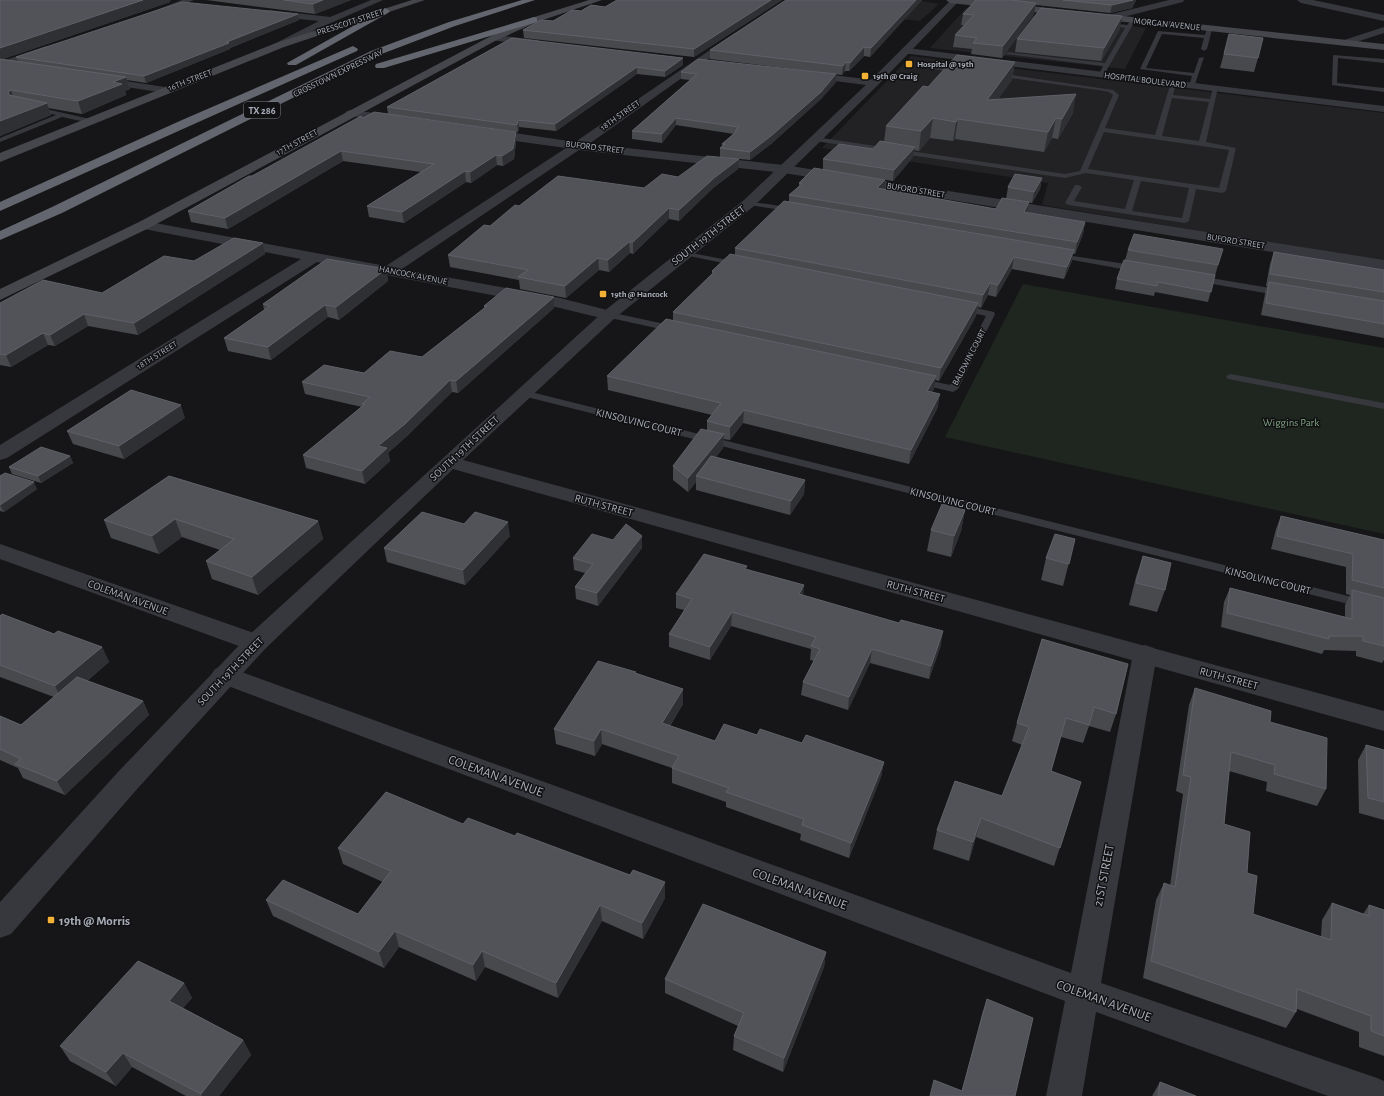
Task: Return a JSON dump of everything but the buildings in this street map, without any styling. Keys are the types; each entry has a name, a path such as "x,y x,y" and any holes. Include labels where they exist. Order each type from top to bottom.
{"highway":[{"name":"CROSSTOWN EXPRESSWAY","path":"0,236 57,210 376,54 452,24 531,0"},
{"path":"186,122 385,11"},
{"path":"370,70 534,20"},
{"name":"CROSSTOWN EXPRESSWAY","path":"0,207 186,122 364,44"},
{"path":"239,121 348,78"}],"main road":[{"name":"PRESSCOTT STREET","path":"280,45 421,0"},
{"name":"17TH STREET","path":"0,295 144,225 351,113 494,38 534,20 598,0"},
{"name":"MORGAN AVENUE","path":"954,0 1036,12 1107,18 1130,24 1208,32 1344,42 1384,47"},
{"path":"1000,0 1036,12"},
{"name":"16TH STREET","path":"0,158 165,90 280,45"}],"street":[{"name":"16TH STREET","path":"280,45 331,20 379,0"},
{"name":"SOUTH 19TH STREET","path":"0,924 224,675 256,643 523,393 610,315 684,253 749,203 874,83 954,0"},
{"path":"1107,18 1180,0"},
{"path":"1301,0 1384,18"},
{"path":"160,1 186,2 201,5"},
{"path":"144,16 186,2"},
{"path":"262,12 331,20"},
{"name":"18TH STREET","path":"388,271 577,146 696,62 747,29"},
{"path":"1344,42 1384,30"},
{"path":"494,38 548,44"},
{"path":"0,65 53,47"},
{"name":"HOSPITAL BOULEVARD","path":"906,51 987,64 1005,58 1104,70 1173,83 1194,80 1216,88 1384,109"},
{"path":"681,60 712,64"},
{"path":"0,65 24,69"},
{"path":"797,74 874,83"},
{"path":"87,78 165,90"},
{"path":"351,113 406,121"},
{"name":"BUFORD STREET","path":"476,131 577,146 784,168 1384,265"},
{"name":"HANCOCK AVENUE","path":"144,225 560,303 610,315"},
{"name":"18TH STREET","path":"0,454 315,257"},
{"name":"RUTH STREET","path":"449,462 1384,720"},
{"name":"COLEMAN AVENUE","path":"0,551 256,643"},
{"name":"21ST STREET","path":"1064,1096 1145,654"},
{"name":"COLEMAN AVENUE","path":"224,675 1082,992 1377,1096"}],"lane":[{"path":"1098,24 1130,24 1104,70"},
{"path":"1202,58 1194,80 1143,69 1160,32 1208,32 1204,49"},
{"path":"1005,58 1012,48"},
{"path":"1384,61 1335,54 1334,86 1384,90"},
{"path":"935,68 965,71"},
{"path":"815,139 1065,176 1078,175 1084,170 1116,95 1111,91 1098,88 988,74"},
{"path":"1158,137 1173,83"},
{"path":"1202,143 1216,88"},
{"path":"1170,96 1213,101"},
{"path":"24,107 55,112 60,116 90,121"},
{"path":"0,140 60,116"},
{"path":"1084,170 1222,191 1233,148 1102,130"},
{"path":"1128,213 1138,178"},
{"path":"1078,187 1070,203 1185,221 1193,186"},
{"path":"749,203 804,212"},
{"path":"684,253 746,265"},
{"path":"1047,253 1149,270"},
{"path":"1188,277 1290,294"},
{"name":"BALDWIN COURT","path":"906,379 953,389 991,314 953,306"},
{"path":"610,315 680,330"},
{"path":"1231,377 1384,406"},
{"name":"KINSOLVING COURT","path":"523,393 1384,609"}],"shaded area":[{"path":"810,0 917,0 939,4 920,21 797,9"},
{"path":"966,8 1146,28 1125,69 930,48"},
{"path":"911,56 1384,113 1384,261 1042,205 1048,183 822,148"}],"green space":[{"name":"Wiggins Park","path":"1023,284 1384,348 1384,534 945,437"}],"place":[{"name":"Hospital @ 19th","path":"909,64"},
{"name":"19th @ Craig","path":"865,76"},
{"name":"19th @ Hancock","path":"603,294"},
{"name":"19th @ Morris","path":"51,920"}]}
